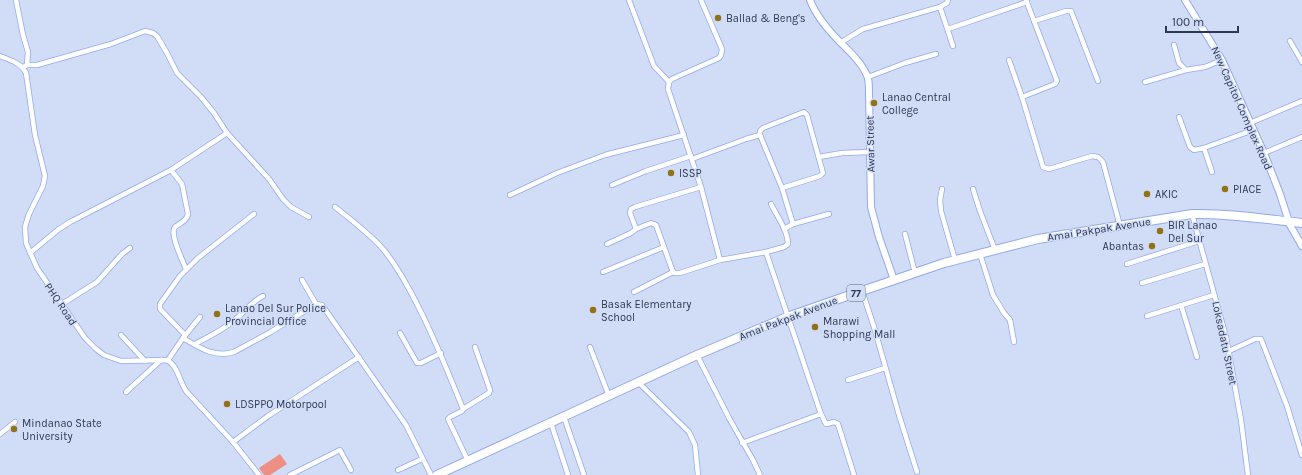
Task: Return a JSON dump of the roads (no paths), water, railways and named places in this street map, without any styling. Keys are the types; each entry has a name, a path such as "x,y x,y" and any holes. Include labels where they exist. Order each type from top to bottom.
{"highway":[{"name":"Amai Pakpak Avenue","path":"437,475 697,355 787,317 955,260 1038,239 1192,214 1209,214 1302,223"}],"street":[{"name":"PHQ Road","path":"16,0 28,52 25,66 35,135 45,176 25,227 25,239 30,253 40,274 85,338 104,355 121,361 168,360"},
{"path":"630,0 654,66 669,82"},
{"path":"701,0 722,49 721,55 719,58 672,79 669,82 668,89 692,157 720,260"},
{"path":"810,0 820,17 840,43 859,63 868,78 905,63 936,54"},
{"path":"840,43 863,29 940,7 947,3 948,0"},
{"name":"New Capitol Complex Road","path":"1185,0 1222,60 1264,153 1294,233 1302,246"},
{"path":"948,30 1027,1 1057,81 1055,84 1022,97"},
{"path":"940,7 953,46"},
{"path":"1034,21 1066,11 1071,11 1098,81"},
{"path":"0,56 25,66 37,65 111,44 145,31 150,31 157,36 177,73 201,97 227,133 269,179 283,199 291,207 309,217"},
{"path":"1290,41 1302,62"},
{"path":"1174,45 1179,63 1186,70"},
{"path":"1009,60 1043,167 1049,169 1092,156 1098,157 1103,162 1120,226"},
{"path":"1145,82 1186,70 1205,67 1222,60"},
{"name":"Awar Street","path":"868,78 870,191 873,217 894,280"},
{"path":"1250,123 1302,101"},
{"path":"782,188 822,176 823,172 819,157 807,115 804,112 763,128 760,131 760,135 782,188 793,224"},
{"path":"1179,117 1190,147 1194,150 1204,148 1253,130"},
{"path":"30,253 59,229 70,222 171,170 227,133"},
{"path":"510,195 557,173 605,155 684,135"},
{"path":"612,185 646,171 760,135"},
{"path":"1264,153 1302,137"},
{"path":"1204,148 1212,172"},
{"path":"819,157 842,153 870,152"},
{"path":"171,170 182,184 188,214 186,219 174,228 173,233 178,251 186,269"},
{"path":"636,229 630,213 635,207 701,187"},
{"path":"942,189 940,211 955,260"},
{"path":"973,189 995,250"},
{"path":"634,292 673,272 680,273 720,260 766,252 786,246 788,241 784,229 771,204"},
{"path":"335,207 374,239 395,266 415,299 435,338 463,408"},
{"path":"254,214 186,269 169,290 160,306 160,309 184,336 195,344 215,354 229,354 269,333 316,304 325,307 406,425 431,475"},
{"path":"784,229 793,224 829,214"},
{"name":"Loksadatu Street","path":"1192,214 1229,351 1241,420 1248,475"},
{"path":"607,244 631,233 636,229 652,223 655,224 673,272"},
{"path":"905,234 915,273"},
{"path":"1127,264 1199,241"},
{"path":"603,272 664,247"},
{"path":"62,304 97,282 122,254 130,248"},
{"path":"766,252 821,414 826,424 834,422 838,424 854,475"},
{"path":"980,254 993,295 1010,320 1014,342"},
{"path":"1142,283 1205,264"},
{"path":"302,280 316,304"},
{"path":"862,291 917,472"},
{"path":"1147,316 1214,295"},
{"path":"195,344 220,331 263,296"},
{"path":"1181,305 1197,356"},
{"path":"200,317 184,336 168,360 173,364 182,386 190,397 233,442 259,475"},
{"path":"400,333 417,363 421,363 441,353"},
{"path":"121,335 145,361"},
{"path":"1229,351 1255,339 1261,339 1287,406 1302,455"},
{"path":"468,461 448,419 462,411 463,408 489,393 490,390 475,347"},
{"path":"590,347 608,396"},
{"path":"697,355 760,475"},
{"path":"233,442 268,416 359,357"},
{"path":"126,392 161,360"},
{"path":"848,380 885,368"},
{"path":"638,382 689,432 695,446 698,475"},
{"path":"742,443 821,414"},
{"path":"564,417 584,475"},
{"path":"0,434 15,422"},
{"path":"551,422 568,475"},
{"path":"290,475 340,450 351,470"},
{"path":"398,470 422,459"}],"place":[{"name":"Ballad & Beng's","path":"718,18"},
{"name":"Lanao Central College","path":"874,103"},
{"name":"ISSP","path":"671,173"},
{"name":"PIACE","path":"1225,189"},
{"name":"AKIC","path":"1147,194"},
{"name":"BIR Lanao Del Sur","path":"1160,231"},
{"name":"Abantas","path":"1152,246"},
{"name":"Basak Elementary School","path":"593,310"},
{"name":"Lanao Del Sur Police Provincial Office","path":"217,314"},
{"name":"Marawi Shopping Mall","path":"815,327"},
{"name":"LDSPPO Motorpool","path":"227,404"},
{"name":"Mindanao State University","path":"14,429"}]}
